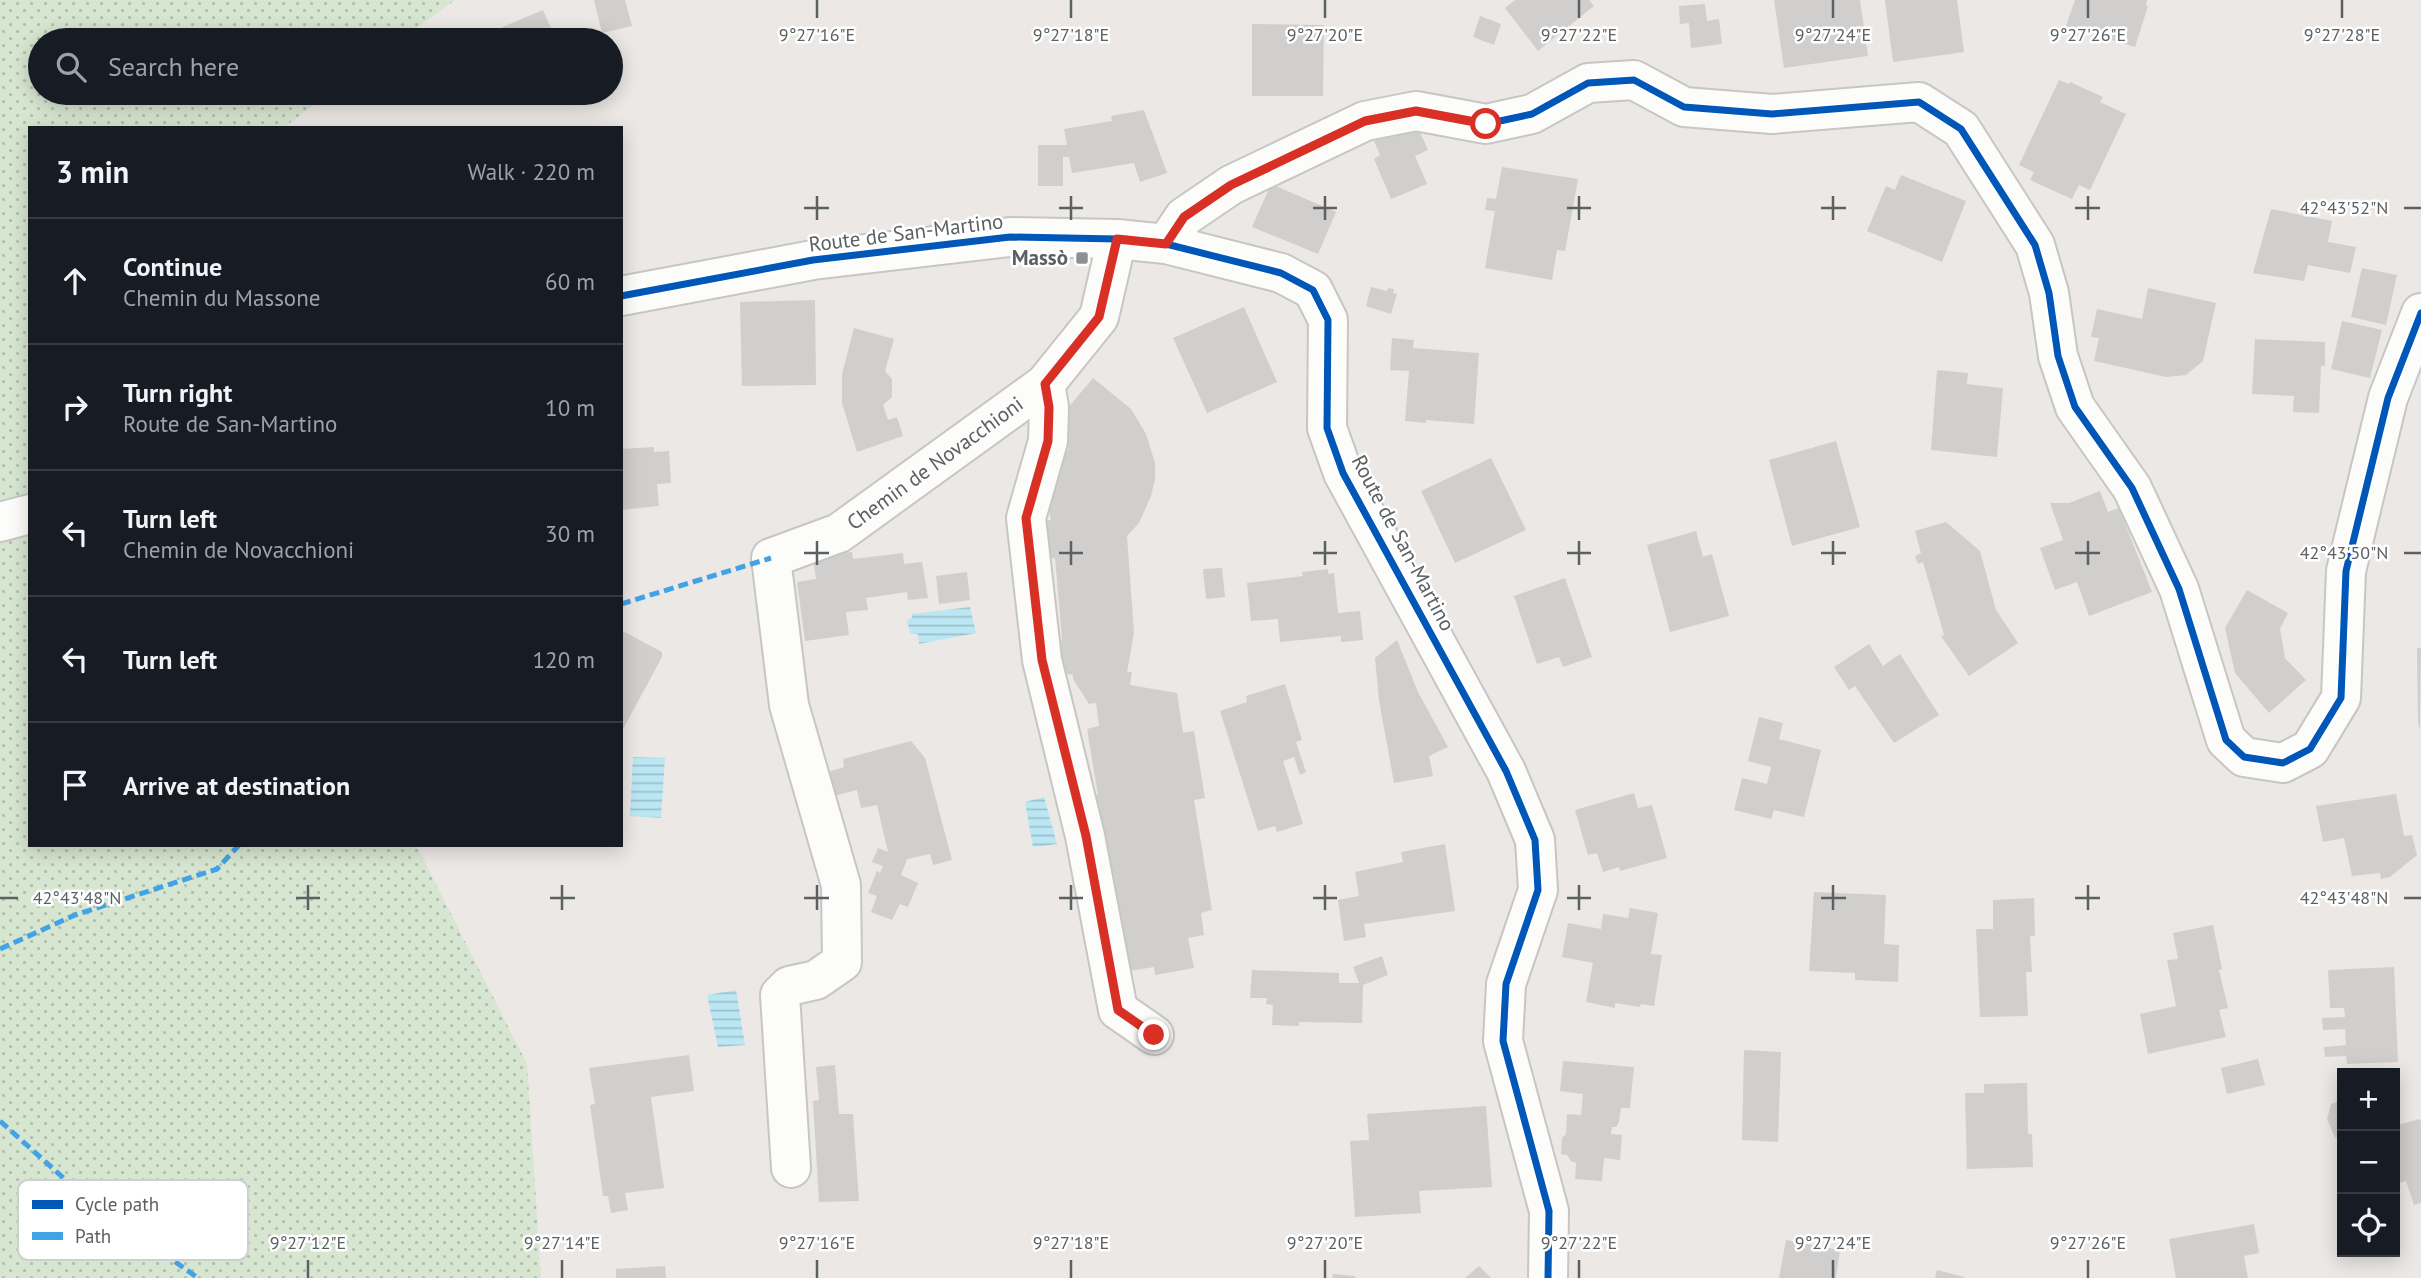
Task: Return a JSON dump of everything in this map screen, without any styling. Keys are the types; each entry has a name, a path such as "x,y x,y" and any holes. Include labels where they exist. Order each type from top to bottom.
{"street":[{"path":"1166,244 1184,217 1231,185 1365,121 1416,111 1486,124 1532,114 1588,83 1634,80 1684,107 1759,113 1919,102 1961,129 2035,245 2049,293 2058,356 2075,407 2132,488 2179,589 2226,740 2244,757 2283,763 2310,749 2341,698 2346,571 2388,398 2421,313"},
{"name":"Route de San-Martino","path":"623,296 813,260 1010,237 1117,239 1166,244 1281,273 1313,290 1328,320 1327,429 1343,473 1506,771 1535,840 1538,890 1506,984 1503,1041 1549,1211 1548,1278"},
{"name":"Chemin de Novacchioni","path":"791,1168 780,995 789,986 816,980 842,962 841,885 789,705 771,558 839,533 1045,384 1099,317 1117,239"},
{"path":"1045,384 1049,407 1048,441 1026,518 1042,660 1086,836 1118,1010 1154,1035"},
{"path":"0,522 28,515"}],"green space":[{"path":"0,0 455,0 416,28 28,28 28,105 314,105 286,126 28,126 28,847 417,847 527,1064 541,1278 0,1278"}],"water":[{"path":"970,607 976,633 919,644 918,634 910,633 907,620 912,618 912,614"},
{"path":"633,757 665,758 661,818 630,816"},
{"path":"1044,797 1057,844 1033,847 1025,802"},
{"path":"736,990 745,1045 718,1047 707,995"}],"building":[{"path":"594,0 625,0 632,26 601,28"},
{"path":"1515,0 1589,0 1594,6 1538,51 1505,8"},
{"path":"1774,0 1860,0 1868,56 1784,68"},
{"path":"1885,0 1957,0 1964,52 1893,62"},
{"path":"2075,0 2147,0 2148,6 2135,47 2066,26"},
{"path":"1705,4 1707,21 1719,19 1722,44 1691,48 1689,23 1680,24 1679,6"},
{"path":"543,10 551,28 500,28"},
{"path":"1480,16 1501,24 1494,45 1473,37"},
{"path":"1252,24 1324,25 1323,96 1252,96"},
{"path":"2059,80 2103,97 2100,102 2126,114 2090,190 2079,185 2072,199 2030,180 2034,172 2019,165"},
{"path":"1144,110 1167,173 1140,182 1134,163 1072,173 1069,157 1063,157 1063,186 1038,186 1038,145 1067,145 1064,129 1112,121 1111,116"},
{"path":"1403,128 1420,132 1428,150 1415,156 1427,184 1391,199 1374,159 1380,155 1374,141"},
{"path":"1502,167 1578,179 1565,251 1557,250 1552,280 1485,268 1495,211 1485,210 1487,198 1496,199"},
{"path":"1901,175 1966,201 1942,262 1867,231 1886,186 1895,190"},
{"path":"1271,184 1336,212 1318,254 1252,227"},
{"path":"2271,209 2332,221 2328,242 2356,247 2350,273 2308,265 2304,281 2253,273"},
{"path":"2362,268 2397,275 2386,325 2351,317"},
{"path":"1371,287 1387,291 1388,288 1394,289 1393,293 1397,294 1391,314 1366,306"},
{"path":"2148,288 2216,303 2203,361 2186,375 2166,377 2094,361 2099,338 2091,337 2097,309 2142,319"},
{"path":"815,300 816,385 742,386 740,302"},
{"path":"1244,307 1277,382 1207,413 1173,338"},
{"path":"2342,321 2382,330 2370,378 2331,369"},
{"path":"854,328 894,339 885,371 892,379 892,397 883,405 888,420 897,417 903,436 857,452 842,403 842,374"},
{"path":"1392,338 1414,340 1413,348 1479,353 1474,424 1405,421 1409,371 1390,370"},
{"path":"2255,339 2325,342 2319,413 2293,412 2294,396 2252,394"},
{"path":"1937,370 1968,373 1967,384 2003,388 1997,457 1931,450"},
{"path":"1093,378 1131,409 1146,434 1155,463 1151,496 1139,523 1127,536 1134,633 1127,672 1132,672 1130,685 1177,693 1183,733 1194,731 1205,798 1194,800 1212,910 1201,913 1204,935 1188,938 1194,968 1155,975 1154,967 1124,972 1087,729 1099,726 1096,703 1089,704 1073,675 1055,672 1062,638 1055,558 1042,559 1038,521 1051,520 1048,505 1062,458 1069,448 1064,444 1062,415"},
{"path":"1836,441 1860,527 1792,546 1769,460"},
{"path":"654,447 654,452 669,451 671,483 657,484 659,506 623,510 623,449"},
{"path":"1491,458 1526,530 1455,563 1421,491"},
{"path":"2100,491 2108,512 2119,508 2152,592 2089,616 2077,582 2055,590 2040,548 2063,540 2050,503 2069,503"},
{"path":"1946,522 1980,551 1996,610 2018,643 1969,676 1941,636 1944,635 1923,562 1918,564 1915,556 1921,553 1915,531"},
{"path":"1696,531 1703,557 1712,554 1729,616 1670,632 1647,545"},
{"path":"852,552 853,559 903,553 904,564 922,562 928,598 908,600 907,592 866,598 868,610 846,612 849,635 805,641 797,582 816,579 813,557"},
{"path":"1222,568 1225,597 1206,599 1203,569"},
{"path":"1328,569 1328,574 1334,573 1338,613 1360,611 1363,640 1341,642 1341,636 1280,642 1278,619 1251,621 1247,583 1303,576 1302,572"},
{"path":"967,572 970,600 939,604 936,576"},
{"path":"1565,578 1592,657 1563,667 1559,657 1537,664 1514,596"},
{"path":"2247,590 2288,613 2280,629 2285,658 2306,680 2269,713 2235,673 2225,628"},
{"path":"623,631 662,652 662,657 623,729"},
{"path":"1397,640 1418,692 1448,747 1429,756 1433,776 1394,783 1379,700 1375,658"},
{"path":"1869,644 1883,666 1900,654 1939,715 1894,743 1855,686 1849,690 1834,667"},
{"path":"2417,648 2421,648 2420,731 2418,721"},
{"path":"1285,684 1302,740 1296,742 1306,772 1300,775 1294,757 1283,761 1303,824 1277,832 1275,826 1258,831 1220,711 1247,702 1246,696"},
{"path":"1759,717 1783,723 1779,739 1821,750 1804,817 1774,810 1771,819 1734,810 1742,778 1767,784 1771,767 1748,761"},
{"path":"911,741 925,758 952,860 933,865 930,854 907,859 901,875 918,883 908,907 900,904 892,920 871,912 877,896 868,893 877,871 880,873 883,866 872,862 878,848 888,852 877,805 861,808 857,790 834,796 828,772 844,767 843,759"},
{"path":"1634,793 1638,808 1652,805 1667,858 1620,871 1619,867 1603,872 1597,853 1588,855 1575,810"},
{"path":"2396,794 2404,836 2412,835 2417,855 2390,877 2381,879 2380,873 2352,876 2344,838 2323,842 2316,806"},
{"path":"1445,844 1455,911 1364,924 1366,937 1344,941 1338,900 1359,896 1355,872 1403,862 1401,852"},
{"path":"1814,892 1886,895 1884,944 1899,945 1898,982 1855,980 1855,973 1809,971"},
{"path":"2034,898 2035,936 2030,936 2032,972 2026,972 2028,1016 1980,1017 1976,929 1993,929 1993,900"},
{"path":"1630,908 1658,913 1651,954 1662,955 1654,1006 1615,1003 1615,1008 1586,1002 1593,963 1562,957 1568,923 1601,929 1603,914 1628,918"},
{"path":"2213,925 2228,1008 2219,1010 2226,1037 2148,1054 2140,1014 2176,1006 2167,960 2178,959 2173,933"},
{"path":"1382,956 1388,975 1363,985 1362,1023 1299,1022 1299,1026 1272,1025 1273,1005 1266,1004 1267,998 1250,998 1252,970 1339,973 1339,983 1359,983 1353,967"},
{"path":"2394,967 2398,1062 2347,1064 2346,1056 2325,1057 2324,1047 2346,1045 2345,1029 2323,1030 2322,1018 2345,1017 2344,1008 2330,1008 2328,970"},
{"path":"1744,1050 1781,1052 1778,1142 1742,1140"},
{"path":"689,1055 694,1091 651,1097 664,1188 625,1193 628,1210 611,1213 608,1196 603,1196 590,1105 595,1104 589,1068"},
{"path":"2258,1059 2265,1085 2227,1094 2221,1068"},
{"path":"1563,1061 1634,1067 1630,1108 1621,1108 1619,1122 1616,1127 1612,1127 1611,1134 1622,1135 1620,1160 1604,1158 1602,1181 1575,1179 1576,1163 1567,1155 1561,1154 1567,1114 1581,1115 1583,1094 1560,1091"},
{"path":"835,1065 839,1114 853,1114 859,1201 819,1202 813,1101 819,1100 816,1067"},
{"path":"2027,1083 2028,1134 2032,1134 2033,1167 1967,1169 1965,1093 1984,1093 1984,1084"},
{"path":"2337,1102 2335,1138 2327,1119 2331,1104"},
{"path":"1486,1106 1492,1187 1419,1191 1421,1213 1355,1217 1350,1141 1369,1140 1367,1114"},
{"path":"2419,1119 2421,1121 2421,1203 2414,1205 2406,1181 2400,1182 2400,1125"},
{"path":"2254,1224 2259,1253 2244,1256 2248,1278 2176,1278 2169,1239"},
{"path":"1786,1240 1840,1250 1836,1278 1779,1278"},
{"path":"665,1266 666,1278 616,1278 616,1269"},
{"path":"1479,1266 1491,1278 1465,1278"},
{"path":"1937,1270 1964,1277 1964,1278 1935,1278"},
{"path":"1333,1274 1355,1276 1355,1278 1332,1278"}],"marked path":[{"path":"623,603 771,558"},
{"path":"0,949 75,915 217,869 237,847"},
{"path":"0,1121 66,1180"},
{"path":"173,1260 198,1278"}],"cycle path":[{"path":"1166,244 1184,217 1231,185 1365,121 1416,111 1486,124 1532,114 1588,83 1634,80 1684,107 1772,114 1919,102 1961,129 2035,245 2049,293 2058,356 2075,407 2132,488 2179,589 2226,740 2244,757 2283,763 2310,749 2341,698 2346,571 2388,398 2421,313"},
{"path":"623,296 813,260 1010,237 1117,239 1166,244 1281,273 1313,290 1328,320 1327,428 1343,473 1506,771 1535,840 1538,890 1506,984 1503,1041 1549,1211 1548,1278"}],"place":[{"name":"Massò","path":"1082,258"}],"route":[{"path":"1154,1035 1118,1010 1086,836 1042,660 1026,518 1048,441 1049,407 1045,384 1099,317 1117,239 1166,244 1184,217 1231,185 1365,121 1416,111 1486,124"}]}
